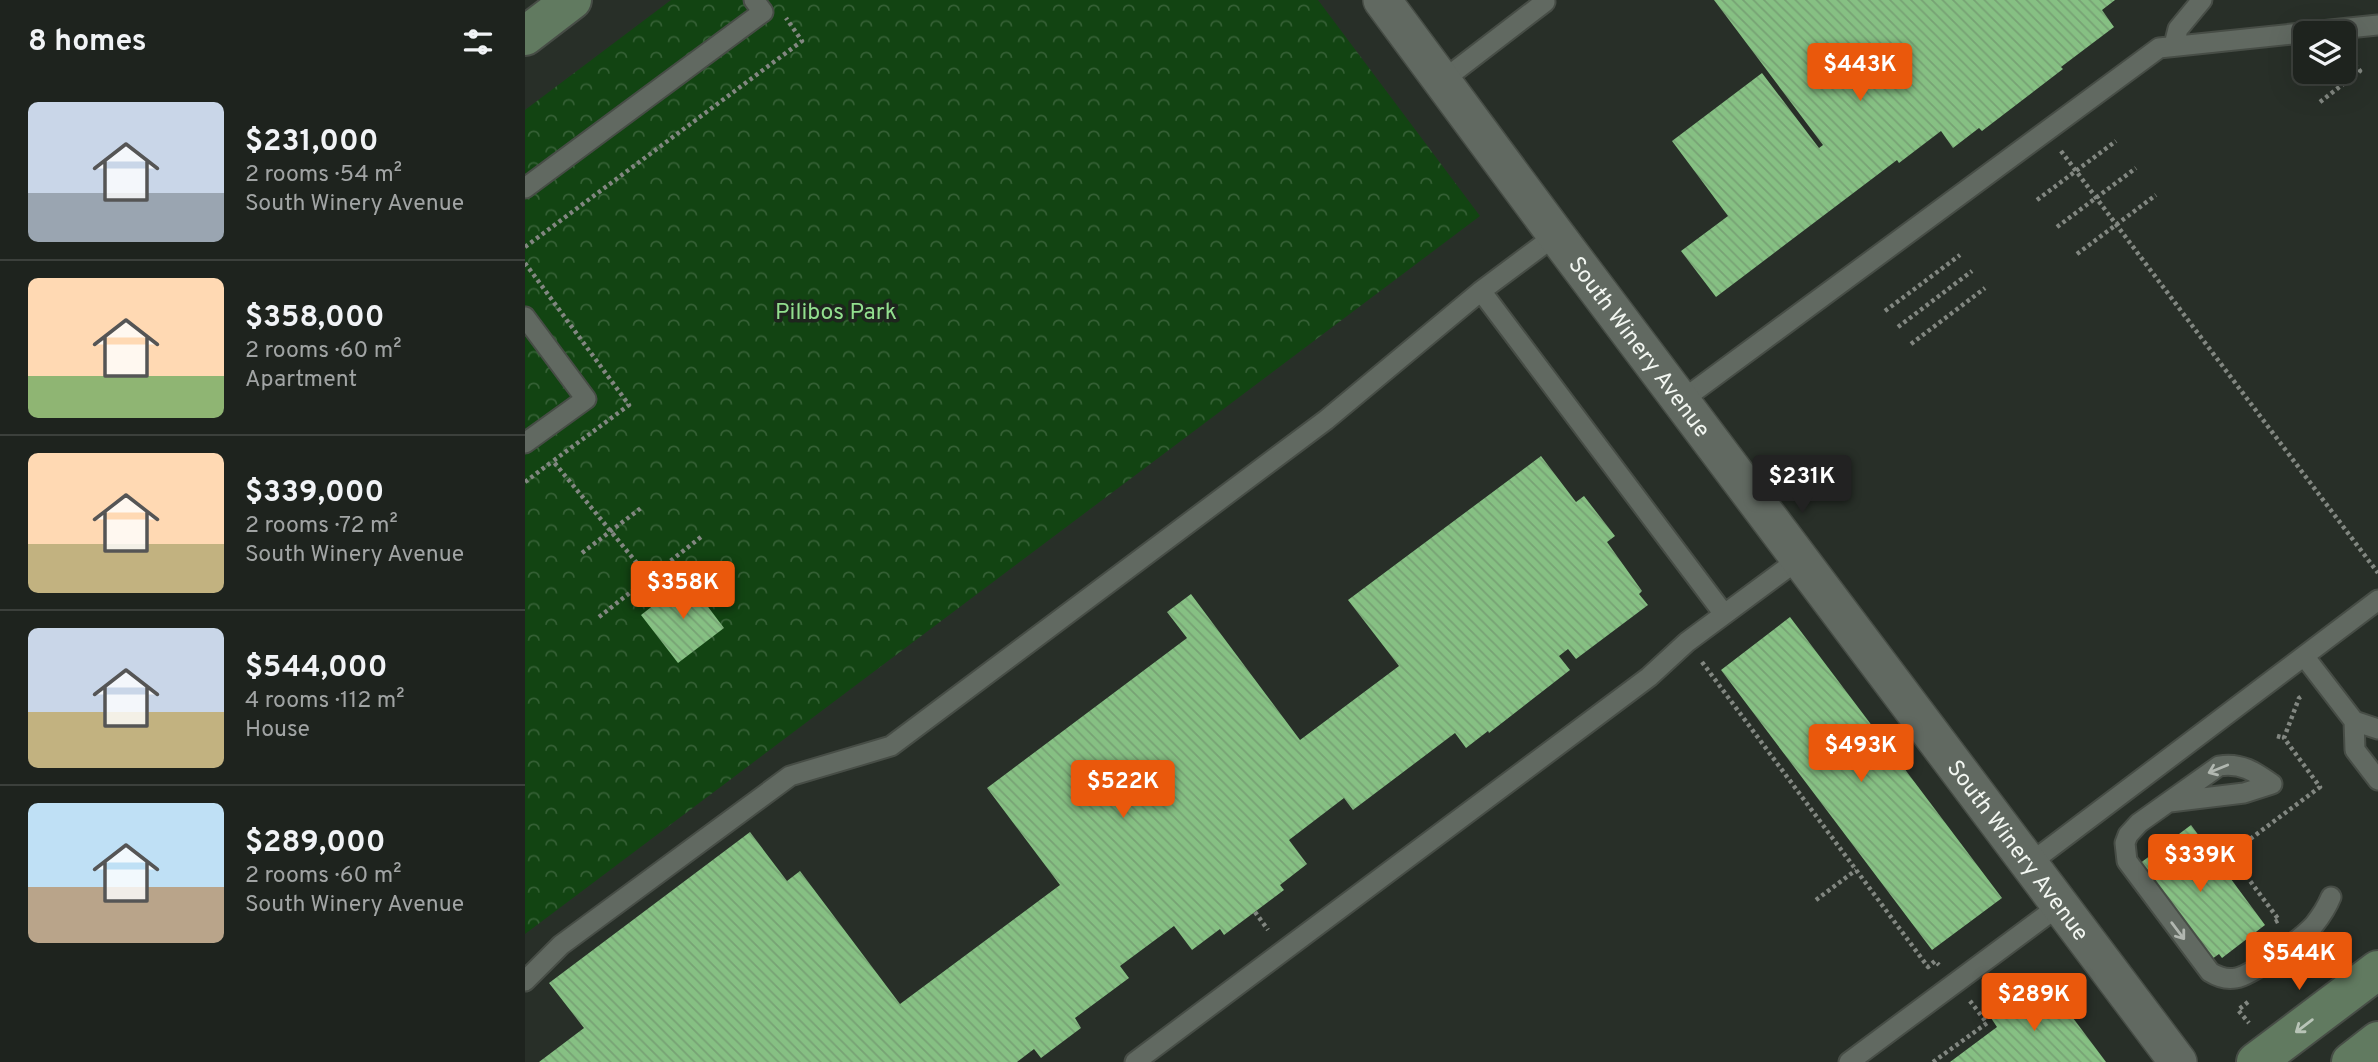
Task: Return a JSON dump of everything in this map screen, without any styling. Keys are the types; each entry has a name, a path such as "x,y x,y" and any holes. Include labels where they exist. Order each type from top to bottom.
{"main road":[{"path":"525,36 572,0"},
{"path":"2263,1057 2378,970"},
{"path":"2351,1062 2378,1041"}],"street":[{"name":"South Winery Avenue","path":"1382,0 2178,1062"}],"lane":[{"path":"525,188 763,12 754,0"},
{"path":"1442,81 1545,2 1544,0"},
{"path":"2174,45 2178,29 2202,0"},
{"path":"1681,401 2159,48 2378,25"},
{"path":"525,981 561,944 790,776 891,746 1326,420 1481,291 1556,235"},
{"path":"1481,291 1724,614"},
{"path":"525,317 586,399 525,443"},
{"path":"1135,1062 1649,677 1687,642 1799,559"},
{"path":"2029,864 2378,600"},
{"path":"2304,656 2354,721 2378,729"},
{"path":"2354,721 2355,750 2378,780"},
{"path":"2169,802 2244,793 2273,784 2242,766 2219,766 2139,823 2128,835 2124,851 2127,862 2210,972 2228,979 2239,978 2252,972 2308,931 2331,897"},
{"path":"1849,1062 2060,905"}],"path":[{"path":"525,247 802,41 781,10"},
{"path":"2320,102 2343,84"},
{"path":"2046,131 2378,573"},
{"path":"2036,200 2116,141"},
{"path":"2057,227 2136,167"},
{"path":"2077,254 2156,195"},
{"path":"1885,311 1960,255"},
{"path":"525,263 629,405 525,482"},
{"path":"1898,327 1972,271"},
{"path":"1911,344 1985,288"},
{"path":"553,461 664,596"},
{"path":"582,553 642,508"},
{"path":"599,617 701,537"},
{"path":"1687,642 1927,967 1935,961"},
{"path":"2284,738 2299,698 2322,680"},
{"path":"2268,928 2279,920 2230,855 2320,787 2284,738 2277,736"},
{"path":"1816,900 1856,870"},
{"path":"2252,972 2265,990 2238,1010 2263,1057"},
{"path":"1933,1062 1987,1023"}],"green space":[{"name":"Pilibos Park","path":"671,0 1318,0 1480,216 525,934 525,110"}],"building":[{"path":"1714,0 2115,0 2102,10 2114,27 1982,131 1979,128 1953,148 1941,131 1899,163 1897,160 1716,297 1681,251 1728,216 1672,141 1762,73 1819,148 1823,145"},
{"path":"1541,456 1576,502 1584,496 1615,536 1607,542 1642,591 1639,594 1648,605 1576,659 1568,649 1559,656 1570,670 1466,748 1455,733 1353,810 1344,798 1289,840 1307,864 1280,885 1284,890 1224,935 1220,929 1192,950 1174,926 1120,966 1129,978 1075,1018 1081,1028 1041,1058 1034,1049 1017,1062 539,1062 584,1028 549,983 750,832 787,881 800,871 900,1004 1060,885 987,788 1187,638 1167,612 1191,594 1300,740 1399,666 1348,600"},
{"path":"687,579 724,628 678,663 641,615"},
{"path":"1790,617 2002,898 1932,950 1721,670"},
{"path":"2191,825 2265,925 2222,958 2219,954 2212,959 2190,930 2185,933 2135,867"},
{"path":"2043,978 2106,1062 1950,1062 1997,1027 1991,1018"}]}
